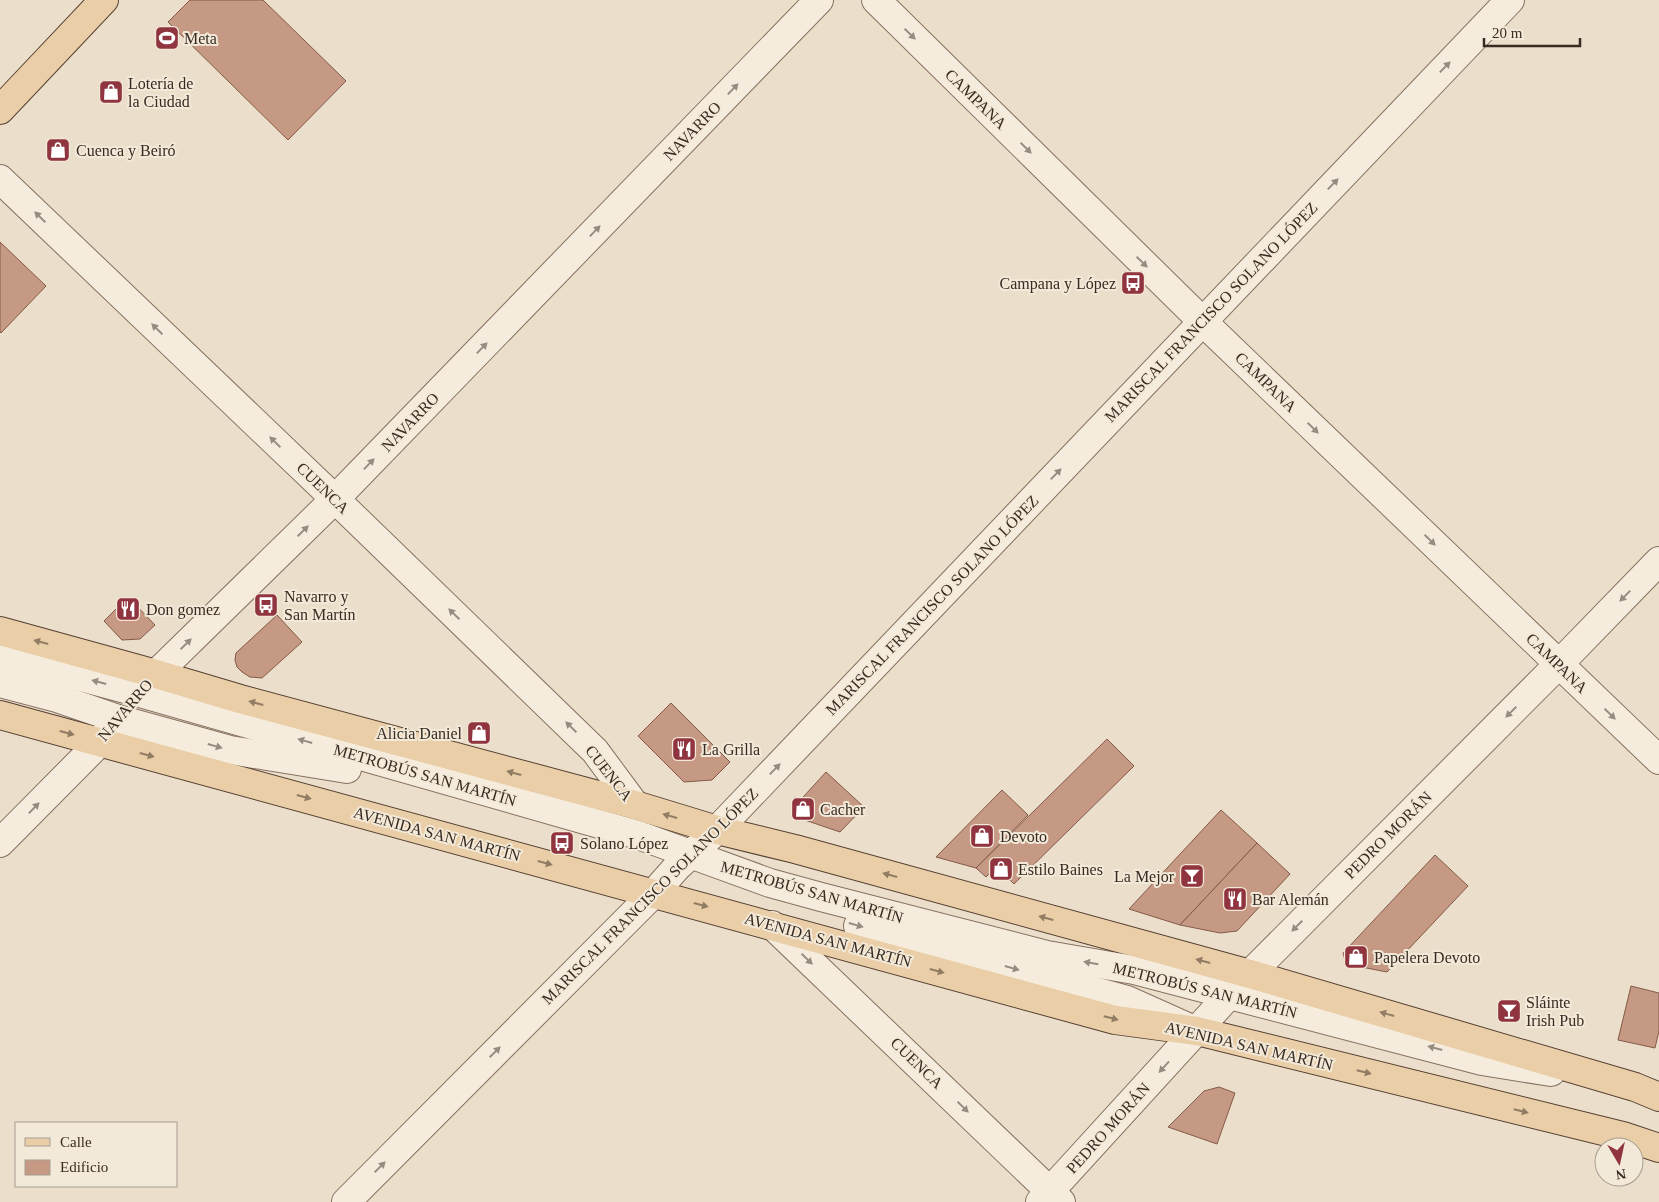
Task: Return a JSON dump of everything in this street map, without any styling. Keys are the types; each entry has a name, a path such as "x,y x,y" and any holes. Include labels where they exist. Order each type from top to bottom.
{"main road":[{"path":"0,110 104,0"},
{"path":"0,631 148,683 240,699 635,805 717,830 804,851 1250,974 1651,1091"},
{"name":"AVENIDA SAN MARTÍN","path":"0,715 1115,1020 1197,1031 1623,1136 1659,1148"}],"street":[{"name":"NAVARRO","path":"0,843 100,742 148,683 335,499 819,0"},
{"name":"CAMPANA","path":"876,0 1202,321 1659,760"},
{"name":"MARISCAL FRANCISCO SOLANO LÓPEZ","path":"346,1202 717,830 1510,0"},
{"name":"CUENCA","path":"0,179 595,751 635,805"},
{"name":"PEDRO MORÁN","path":"1051,1198 1229,994 1659,561"},
{"name":"METROBÚS SAN MARTÍN","path":"0,655 148,683 229,720 638,835 739,893 1127,1000 1197,1031"},
{"name":"METROBÚS SAN MARTÍN","path":"0,683 57,698 118,719 230,750 343,768 684,861 1047,955 1134,970 1482,1060 1651,1091"},
{"name":"CUENCA","path":"772,925 1051,1198"}],"building":[{"path":"190,0 263,0 346,81 288,140 168,22"},
{"path":"0,242 46,286 1,333 0,332"},
{"name":"Don gomez","path":"128,597 155,625 140,639 122,640 104,621"},
{"path":"277,615 302,642 262,678 250,677 237,667 236,653"},
{"name":"La Grilla","path":"671,703 730,762 712,780 684,782 638,736"},
{"path":"1107,739 1134,766 1014,884 1004,874 1000,879 992,871 986,877 976,868"},
{"path":"826,772 864,807 840,832 796,817 794,807"},
{"name":"Devoto","path":"1002,790 1028,815 976,868 936,857"},
{"name":"La Mejor","path":"1221,810 1257,843 1180,925 1129,909"},
{"name":"Bar Alemán","path":"1257,843 1290,874 1237,931 1220,933 1180,925"},
{"path":"1435,855 1468,886 1387,972 1346,964 1343,953"},
{"path":"1631,986 1659,993 1659,1031 1655,1048 1618,1040"},
{"path":"1219,1087 1235,1093 1217,1144 1168,1127 1204,1091"}],"place":[{"name":"Meta","path":"167,38"},
{"name":"Lotería de la Ciudad","path":"111,92"},
{"name":"Cuenca y Beiró","path":"58,150"},
{"name":"Campana y López","path":"1133,283"},
{"name":"Navarro y San Martín","path":"266,605"},
{"name":"Don gomez","path":"128,609"},
{"name":"Alicia Daniel","path":"479,733"},
{"name":"La Grilla","path":"684,749"},
{"name":"Cacher","path":"803,809"},
{"name":"Devoto","path":"982,836"},
{"name":"Solano López","path":"562,843"},
{"name":"Estilo Baines","path":"1001,869"},
{"name":"La Mejor","path":"1192,876"},
{"name":"Bar Alemán","path":"1235,899"},
{"name":"Papelera Devoto","path":"1356,957"},
{"name":"Sláinte Irish Pub","path":"1509,1011"}]}
